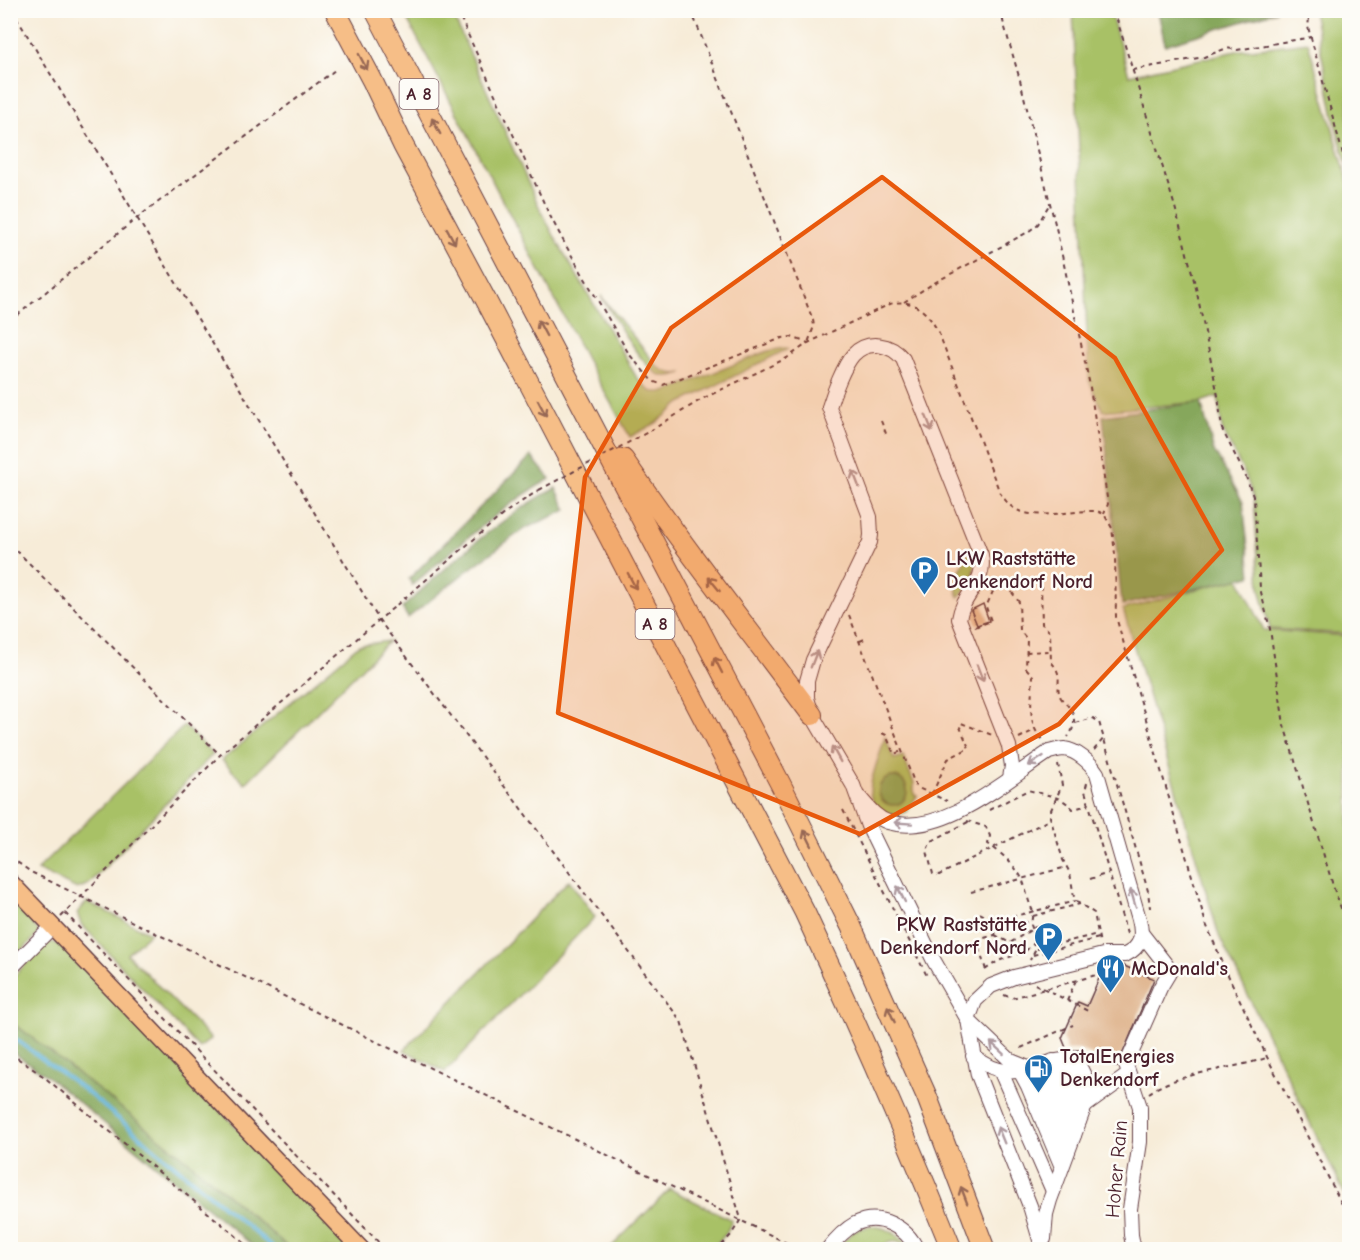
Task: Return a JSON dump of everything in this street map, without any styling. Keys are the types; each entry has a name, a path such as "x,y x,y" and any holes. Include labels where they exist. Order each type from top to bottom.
{"highway":[{"name":"A 8","path":"335,10 403,145 805,913 893,1107 952,1250"},
{"name":"A 8","path":"375,10 781,785 851,926 927,1097 985,1250"},
{"path":"570,380 685,548 731,605 812,715"}],"main road":[{"path":"10,882 362,1250"}],"lane":[{"path":"1010,778 1012,766 1008,744 960,619 964,601 978,582 983,564 981,555 908,368 894,349 880,345 866,347 851,357 829,407 866,506 871,526 870,542 813,660 807,681 807,698 812,715 857,795 868,826 934,961 968,1020 979,1033 1011,1061 1039,1073 1074,1135"},
{"path":"857,795 873,812 887,822 921,824 958,812 1055,747 1074,753 1091,764 1097,773 1142,934 1167,966 1169,973 1127,1061 1128,1075 1085,1106 1046,1214 1044,1250"},
{"path":"10,969 52,927"},
{"path":"1044,1250 1030,1206 982,1088 973,1056 968,1020 975,1001 985,990 1029,973 1103,955 1125,955 1132,952 1139,944 1142,934"},
{"path":"973,1056 989,1067 1039,1073"},
{"path":"1039,1073 1053,1098 1068,1150"},
{"path":"1039,1073 1053,1098 1079,1120"},
{"path":"1039,1073 1053,1098 1057,1179"},
{"name":"Hoher Rain","path":"1128,1075 1140,1107 1140,1142 1130,1209 1134,1250"},
{"path":"1053,1098 1085,1106"},
{"path":"1053,1098 1057,1179"},
{"path":"827,1250 848,1229 860,1222 872,1220 900,1228 911,1239 917,1250"}],"path":[{"path":"12,10 379,620 681,1022 741,1219 731,1235 717,1250"},
{"path":"457,10 556,229 612,325 644,374 652,381 663,385 782,338 791,337 808,344"},
{"path":"691,10 813,320 814,326 808,344"},
{"path":"1114,10 1175,207 1196,288 1218,396 1222,429 1246,477 1254,499 1260,588 1270,629 1284,725 1335,892 1350,932"},
{"path":"1310,10 1308,27 1350,180"},
{"path":"1003,11 1003,21 1050,203 1089,381 1108,504 1104,514"},
{"path":"1132,70 1204,57 1227,48 1237,50 1312,38"},
{"path":"10,321 137,218 335,70"},
{"path":"52,927 220,755 506,512 540,490 650,431 675,414 787,358 808,344 890,304 904,302 1028,232 1038,224 1050,203"},
{"path":"904,302 920,308 935,325 1000,493 1008,504 1019,511 1034,514 1097,511 1104,514 1112,528 1115,554 1116,617 1203,913 1228,975 1267,1057 1350,1220"},
{"path":"881,421 887,436"},
{"path":"10,544 220,755"},
{"path":"1041,585 1042,624 1050,632 1051,662 1058,669 1061,698 1071,710 1074,723 1069,736 1055,747"},
{"path":"964,631 991,621 986,607 994,589 1008,587 1019,602 1020,631 1027,639 1026,668 1033,676 1032,719 1035,730 1043,740 1055,747 1062,784 1050,813 1051,819 1076,901 1094,913 1103,955 1104,964 1101,973 1041,989"},
{"path":"842,598 916,787 953,803 964,820 986,827 990,836 988,844 1009,861 1022,879 1028,902 1033,911 1032,929 1038,941 1028,964 1034,983 1041,989 1088,1011"},
{"path":"860,641 867,638"},
{"path":"1026,652 1050,651"},
{"path":"932,794 948,759 969,748 961,723 992,736 1002,747 1035,730"},
{"path":"882,733 886,735 894,754 903,751"},
{"path":"1051,819 939,876 933,874 927,851 930,842 1028,790 1057,797 1073,809 1089,805"},
{"path":"1085,791 1132,952"},
{"path":"10,857 31,872 801,1250"},
{"path":"971,892 1067,867"},
{"path":"1090,879 1109,873"},
{"path":"993,921 1076,901"},
{"path":"1033,916 1080,904"},
{"path":"65,913 386,1250"},
{"path":"980,913 993,921 995,935"},
{"path":"996,930 1032,920"},
{"path":"1038,941 1024,952 995,962 986,970 978,946 981,939 995,935 1009,943 1019,939 1040,924"},
{"path":"1036,950 1098,934"},
{"path":"1033,955 1099,938"},
{"path":"1067,1001 1076,980"},
{"path":"1021,1047 1073,1025"},
{"path":"10,1053 44,1076 253,1250"},
{"path":"1155,1089 1206,1072 1248,1064 1267,1057"}],"highlighted area":[{"path":"882,177 1115,358 1222,550 1059,724 860,834 558,713 585,477 671,328"}],"green space":[{"path":"1158,10 1277,11 1165,45"},
{"path":"403,11 451,11 541,211 637,378 650,391 665,392 768,351 788,349 681,403 656,423 630,437 586,359"},
{"path":"1073,11 1110,11 1129,75 1236,51 1308,42 1349,185 1349,634 1270,629 1260,588 1254,499 1246,477 1222,429 1218,396 1201,402 1103,411 1089,381"},
{"path":"1313,11 1349,11 1349,172 1335,122"},
{"path":"601,296 657,366 676,374 683,373 666,376 653,370 628,340"},
{"path":"1201,402 1213,449 1243,502 1251,576 1122,605 1103,416"},
{"path":"531,456 550,479 496,515 412,585 409,579"},
{"path":"556,488 567,510 524,529 408,618 402,608 457,559 514,513"},
{"path":"972,547 975,549 973,575 959,597 958,578"},
{"path":"1239,578 1264,630 1349,636 1349,1203 1219,936 1123,609"},
{"path":"389,641 245,784 222,760 359,645"},
{"path":"184,726 213,754 89,884 77,889 37,870"},
{"path":"885,737 894,759 903,756 914,783 914,795 917,796 907,811 895,816 886,814 878,808 870,792"},
{"path":"893,777 903,781 907,791 903,801 893,805 883,801 879,791 883,781"},
{"path":"569,880 595,917 445,1072 404,1050"},
{"path":"10,892 40,923 33,925 40,932 10,963"},
{"path":"87,902 150,933 127,954 211,1039 199,1048 81,924 77,913"},
{"path":"48,941 62,945 353,1249 290,1249 11,1023 11,979"},
{"path":"11,1023 190,1162 290,1249 257,1249 47,1076 11,1051"},
{"path":"670,1189 732,1220 726,1234 711,1249 609,1249"},
{"path":"869,1226 888,1230 912,1249 891,1242 869,1250 834,1250 854,1231"}],"building":[{"path":"983,604 989,621 977,625 971,610"},
{"path":"1122,965 1154,979 1117,1067 1080,1050 1067,1050 1062,1038 1078,1002 1087,1006 1104,967 1119,973"}],"waterway":[{"path":"10,1035 83,1089 276,1250"}],"place":[{"name":"LKW Raststätte Denkendorf Nord","path":"925,596"},
{"name":"PKW Raststätte Denkendorf Nord","path":"1048,962"},
{"name":"McDonald's","path":"1110,994"},
{"name":"TotalEnergies Denkendorf","path":"1039,1094"}]}
